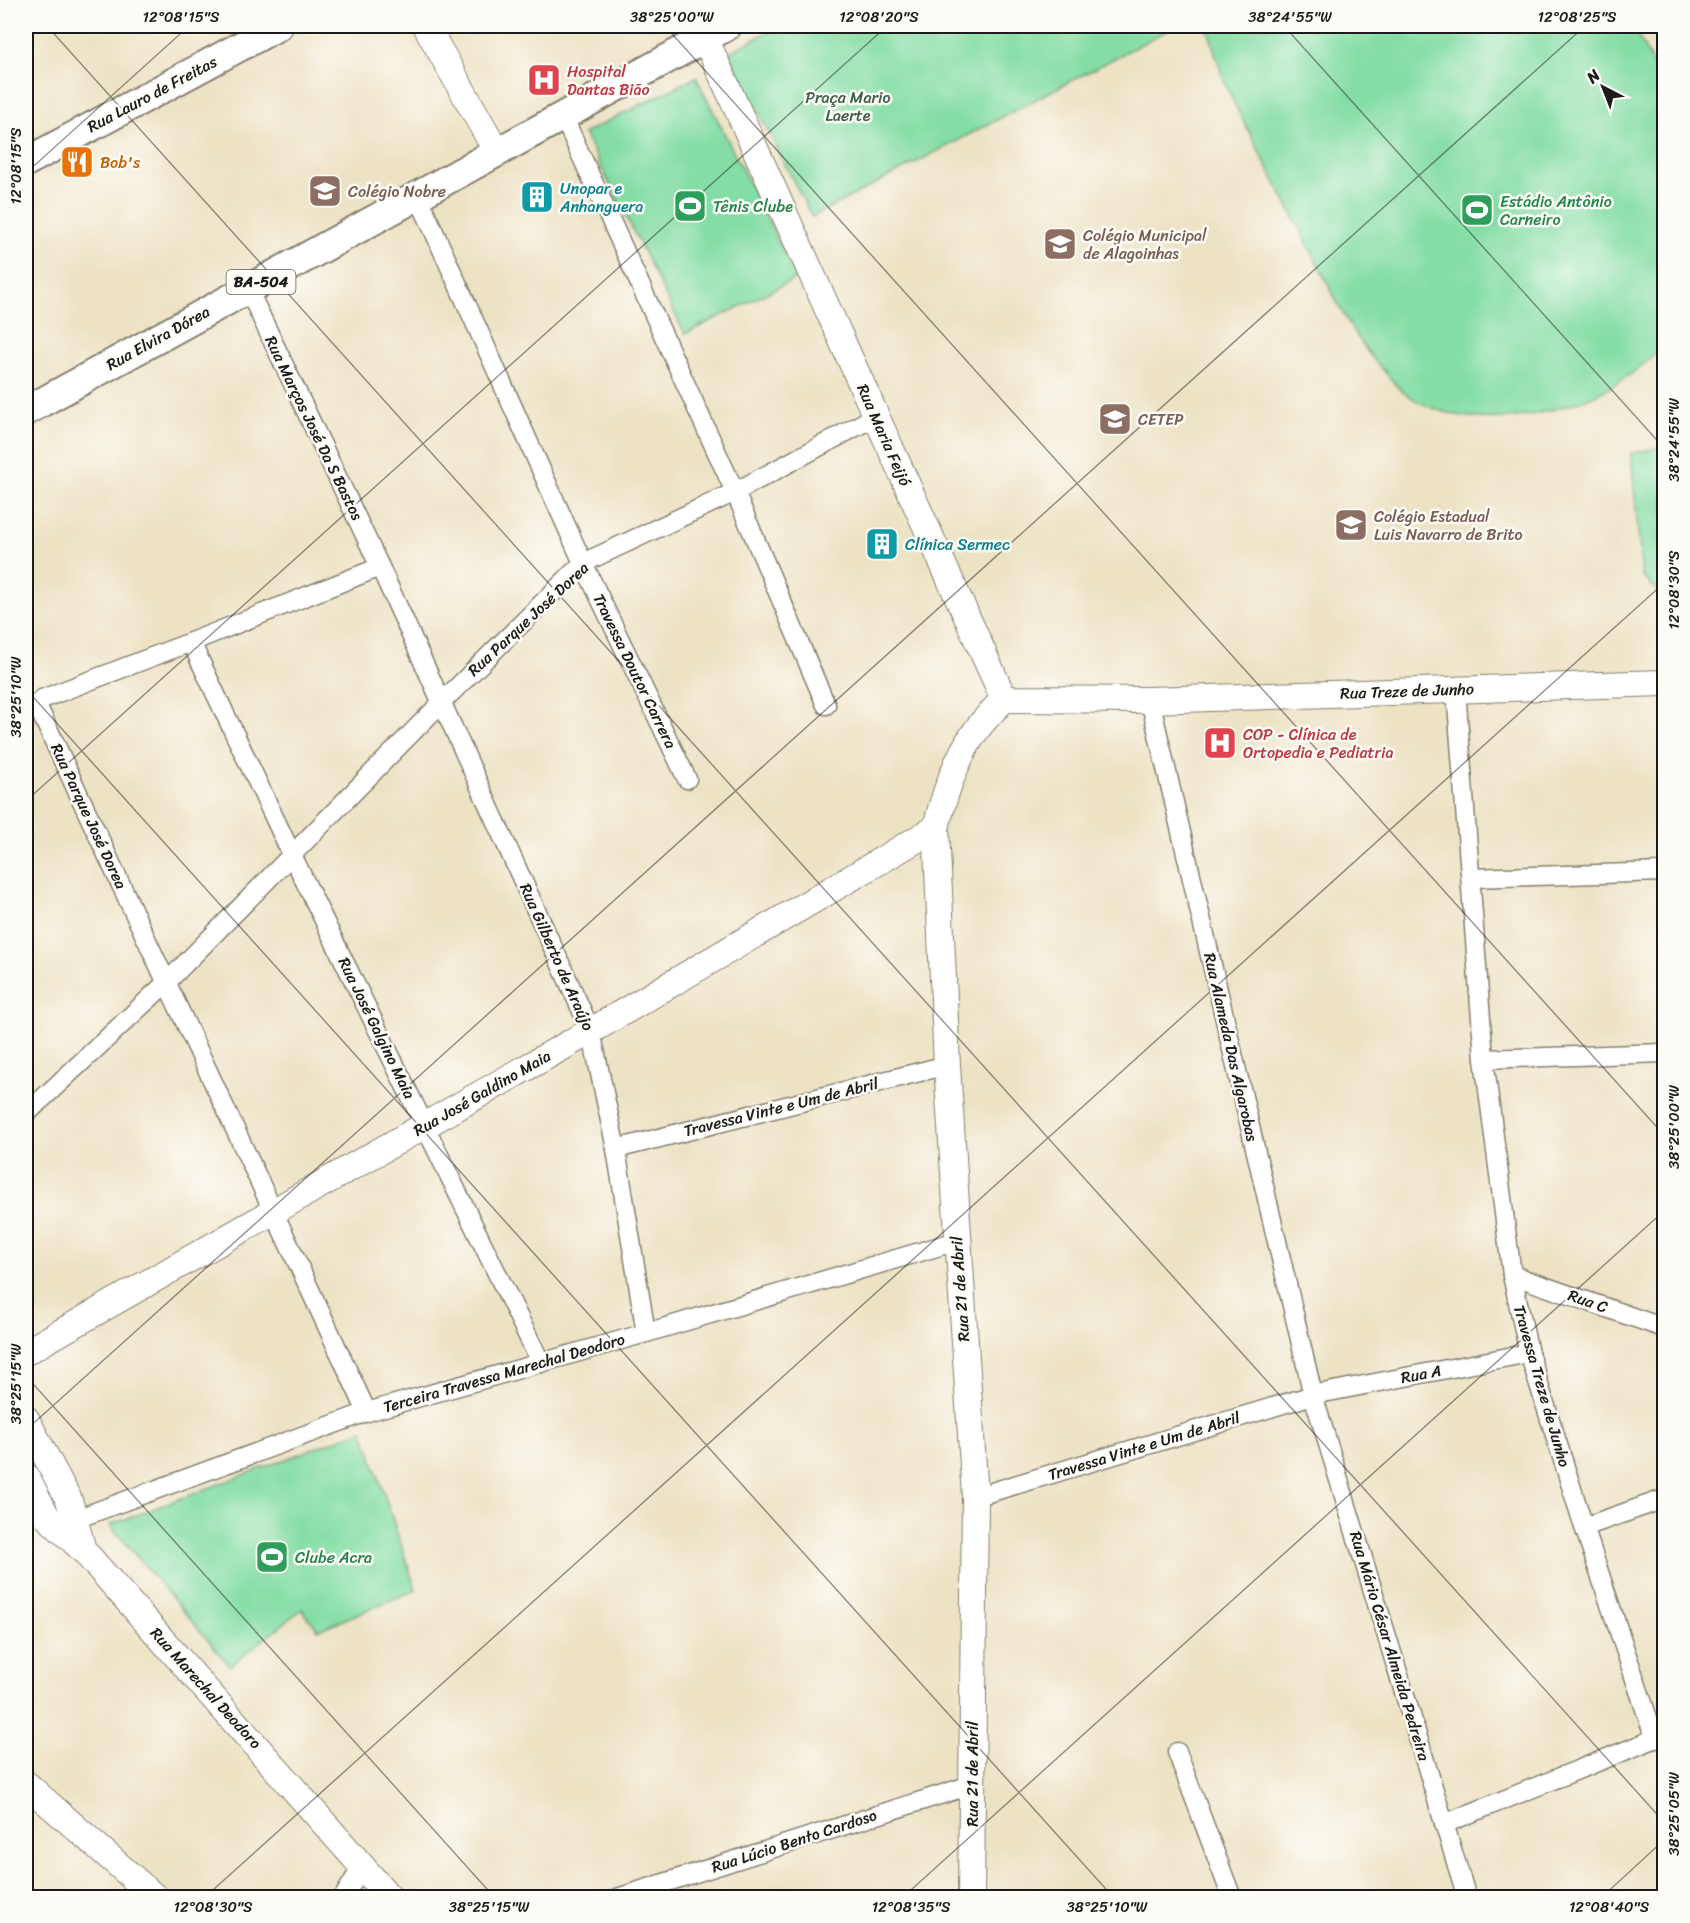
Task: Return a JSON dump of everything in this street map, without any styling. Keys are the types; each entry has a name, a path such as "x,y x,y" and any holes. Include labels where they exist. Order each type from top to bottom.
{"main road":[{"name":"Rua Lauro de Freitas","path":"26,162 278,26"},
{"name":"BA-504","path":"497,152 716,32"},
{"name":"Rua Elvira Dórea","path":"26,411 497,152"}],"street":[{"path":"426,26 497,152"},
{"name":"Rua Maria Feijó","path":"716,32 876,416 1004,699"},
{"path":"563,116 735,492 825,705"},
{"path":"418,196 583,563"},
{"name":"Rua Marços José Da S Bastos","path":"248,289 442,702"},
{"name":"Rua Parque José Dorea","path":"26,1114 167,982 442,702 583,563 735,492 876,416"},
{"name":"Travessa Doutor Carrera","path":"583,563 687,779"},
{"name":"Rua Parque José Dorea","path":"167,982 38,703 42,699 380,567"},
{"path":"191,642 292,855"},
{"name":"Rua Treze de Junho","path":"1150,700 1665,683"},
{"name":"Travessa Treze de Junho","path":"1456,690 1484,1059 1512,1275 1530,1353 1584,1527 1660,1737"},
{"path":"1004,699 1150,700"},
{"name":"Rua 21 de Abril","path":"971,1898 975,1497 957,1241 936,828 944,794 959,762 975,732 1004,699"},
{"name":"Rua Alameda Das Algarobas","path":"1150,700 1313,1395"},
{"name":"Rua Gilberto de Araújo","path":"442,702 591,1031 616,1149 646,1333"},
{"name":"Rua José Galdino Maia","path":"26,1352 591,1031 936,828"},
{"name":"Rua José Galgino Maia","path":"292,855 541,1363"},
{"path":"1471,878 1665,872"},
{"path":"167,982 367,1412"},
{"path":"1484,1059 1665,1053"},
{"name":"Travessa Vinte e Um de Abril","path":"616,1149 947,1065"},
{"name":"Terceira Travessa Marechal Deodoro","path":"68,1524 367,1412 957,1241"},
{"name":"Rua C","path":"1512,1275 1665,1328"},
{"name":"Rua A","path":"1313,1395 1530,1353"},
{"name":"Travessa Vinte e Um de Abril","path":"975,1497 1313,1395"},
{"name":"Rua Mário César Almeida Pedreira","path":"1313,1395 1467,1898"},
{"path":"26,1419 69,1500 68,1524 48,1517 26,1476"},
{"path":"1584,1527 1665,1499"},
{"name":"Rua Marechal Deodoro","path":"68,1524 83,1550 390,1898"},
{"path":"1444,1824 1660,1737"},
{"path":"1177,1752 1232,1898"},
{"path":"26,1784 156,1898"},
{"name":"Rua Lúcio Bento Cardoso","path":"617,1898 971,1785"},
{"path":"343,1898 363,1865"}],"green space":[{"name":"Praça Mario Laerte","path":"779,26 1170,26 1168,30 812,217 728,53"},
{"name":"Estádio Antônio Carneiro","path":"1207,26 1633,26 1664,85 1664,346 1634,372 1602,391 1568,405 1529,415 1497,418 1464,416 1432,408 1403,392 1367,351 1338,303 1234,103 1223,78"},
{"name":"Tênis Clube","path":"696,77 797,278 685,334 584,133"},
{"path":"1664,447 1664,597 1642,576 1631,453"},
{"name":"Clube Acra","path":"363,1430 416,1590 318,1630 302,1609 230,1666 110,1525"}],"place":[{"name":"Hospital Dantas Bião","path":"544,80"},
{"name":"Bob's","path":"77,162"},
{"name":"Colégio Nobre","path":"325,191"},
{"name":"Unopar e Anhanguera","path":"537,197"},
{"name":"Tênis Clube","path":"690,206"},
{"name":"Estádio Antônio Carneiro","path":"1477,210"},
{"name":"Colégio Municipal de Alagoinhas","path":"1060,244"},
{"name":"CETEP","path":"1115,419"},
{"name":"Colégio Estadual Luis Navarro de Brito","path":"1351,525"},
{"name":"Clínica Sermec","path":"882,544"},
{"name":"COP - Clínica de Ortopedia e Pediatria","path":"1220,743"},
{"name":"Clube Acra","path":"272,1557"}]}
